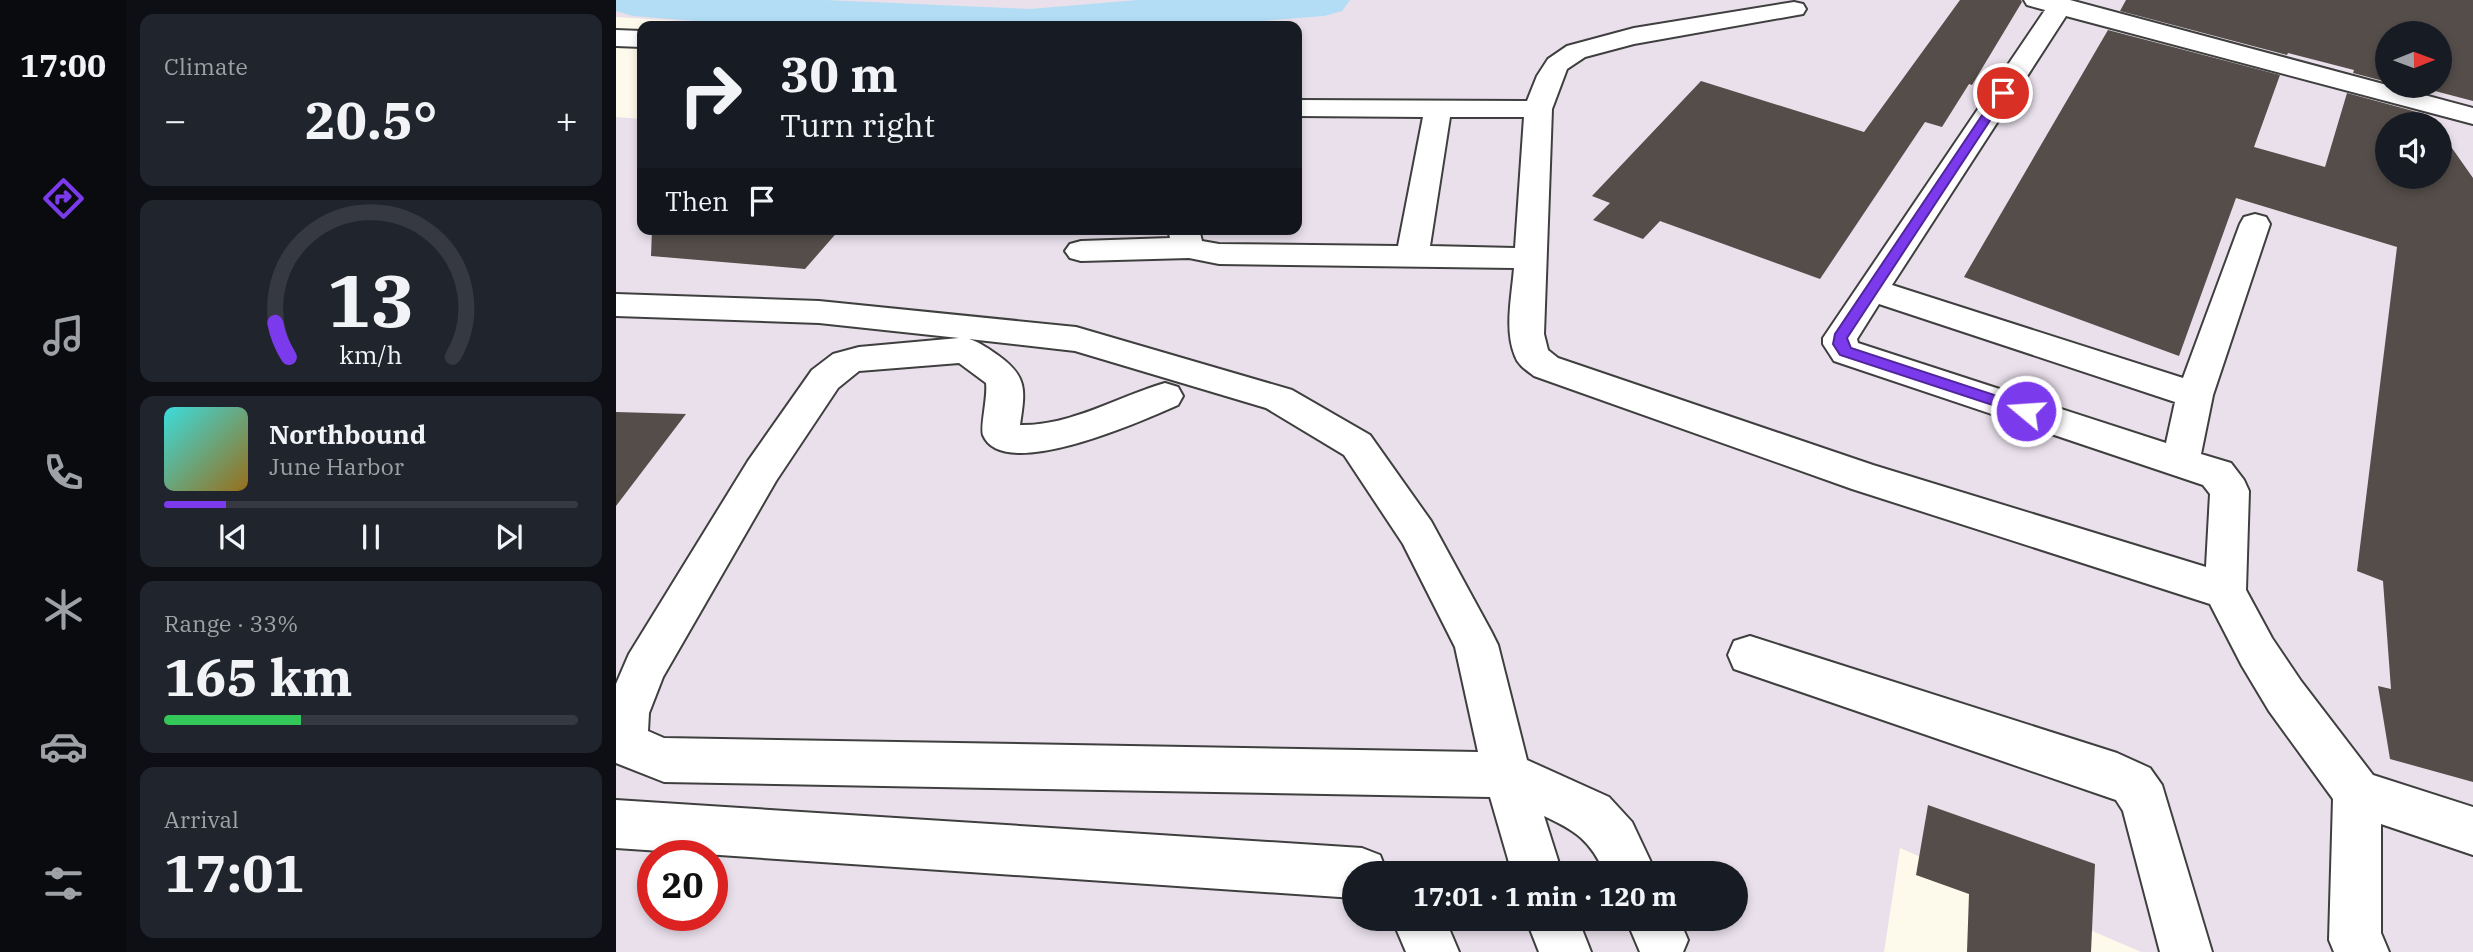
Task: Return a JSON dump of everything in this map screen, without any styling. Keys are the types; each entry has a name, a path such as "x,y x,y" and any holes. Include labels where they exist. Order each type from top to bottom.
{"street":[{"path":"2473,116 2048,3 1840,338 1840,344 1846,352 2217,474 2230,491 2225,591 2256,652 2285,696 2357,793 2473,831"},
{"path":"1794,9 1594,44 1562,59 1549,79 1538,109 1527,334 1532,356 1546,367 1866,478 2225,591"},
{"path":"616,38 637,39"},
{"path":"1302,108 1538,109"},
{"path":"1412,257 1438,109"},
{"path":"2180,461 2195,395 2255,225"},
{"path":"1081,251 1186,239 1219,254 1531,258"},
{"path":"1871,290 2195,395"},
{"path":"616,305 819,312 1076,340 1279,399 1357,444 1417,533 1476,645 1507,775 1533,861"},
{"path":"1165,396 1090,425 1047,437 1012,440 1005,438 1000,432 1006,397 1003,377 967,351 949,350 859,359 845,363 825,379 762,471 645,668 626,713 625,744 664,760 1507,775 1592,814 1615,839 1625,861"},
{"path":"1750,655 2117,776 2133,784 2145,802 2186,952"},
{"path":"2357,793 2355,940 2363,952"},
{"path":"616,824 1342,872"},
{"path":"1423,931 1433,952"},
{"path":"1557,931 1565,952"}],"shaded area":[{"path":"616,0 2473,0 2473,952 2141,952 1900,848 1884,952 616,952 616,117 637,119 637,235 1302,235 1302,21 680,21 616,17"}],"building":[{"path":"1960,0 2022,2 1972,85 1969,84 1942,127 1925,122 1820,279 1660,221 1643,239 1593,220 1610,203 1592,196 1701,81 1864,132"},
{"path":"2126,0 2473,0 2473,101 2452,95 2452,21 2375,21 2375,79 2353,73 2354,70 2120,11"},
{"path":"2108,30 2280,75 2254,147 2325,167 2347,93 2417,112 2375,112 2375,189 2452,189 2452,148 2473,178 2473,782 2390,759 2378,686 2391,689 2383,581 2357,571 2397,247 2236,198 2179,356 1964,277"},
{"path":"652,235 835,235 805,269 651,256"},
{"path":"616,412 686,414 616,506"},
{"path":"1928,805 2095,864 2091,952 1967,952 1969,894 1916,875"}],"waterway":[{"path":"633,0 852,18 928,21"},
{"path":"1077,21 1324,0"}],"route":[{"path":"2003,93 1840,338 1840,344 1846,352 2026,411"}]}
